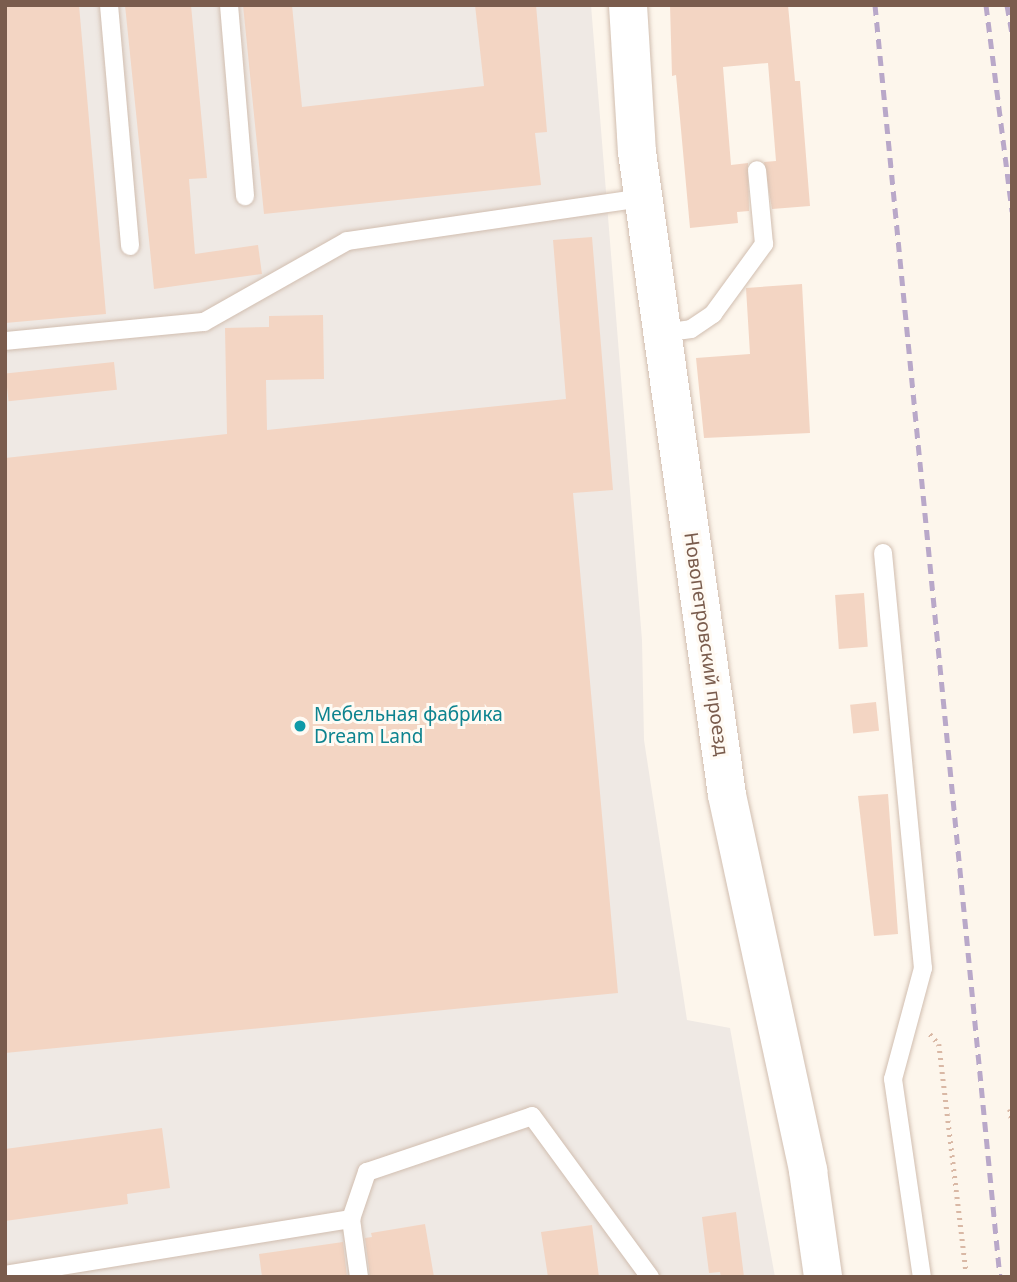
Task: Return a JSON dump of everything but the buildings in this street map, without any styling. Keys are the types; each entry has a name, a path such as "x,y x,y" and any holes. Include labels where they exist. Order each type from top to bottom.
{"street":[{"name":"Новопетровский проезд","path":"628,5 643,198 727,795 808,1171 823,1277"}],"lane":[{"path":"109,5 130,246"},
{"path":"229,5 245,196"},
{"path":"663,333 691,329 713,314 764,244 757,170"},
{"path":"5,341 204,322 347,241 643,198"},
{"path":"883,553 923,968 892,1079 922,1277"},
{"path":"359,1277 351,1219 367,1172 532,1116 650,1277"},
{"path":"5,1275 37,1273 351,1219"}],"path":[{"path":"911,1012 939,1044 966,1272"},
{"path":"1010,1108 1012,1121"}],"shaded area":[{"path":"5,5 591,5 642,640 644,740 687,1020 730,1028 775,1277 5,1277"}],"railway":[{"path":"875,5 1000,1277"},
{"path":"986,5 1012,211"},
{"path":"1007,5 1012,32"}],"place":[{"name":"Мебельная фабрика Dream Land","path":"300,726"}]}
